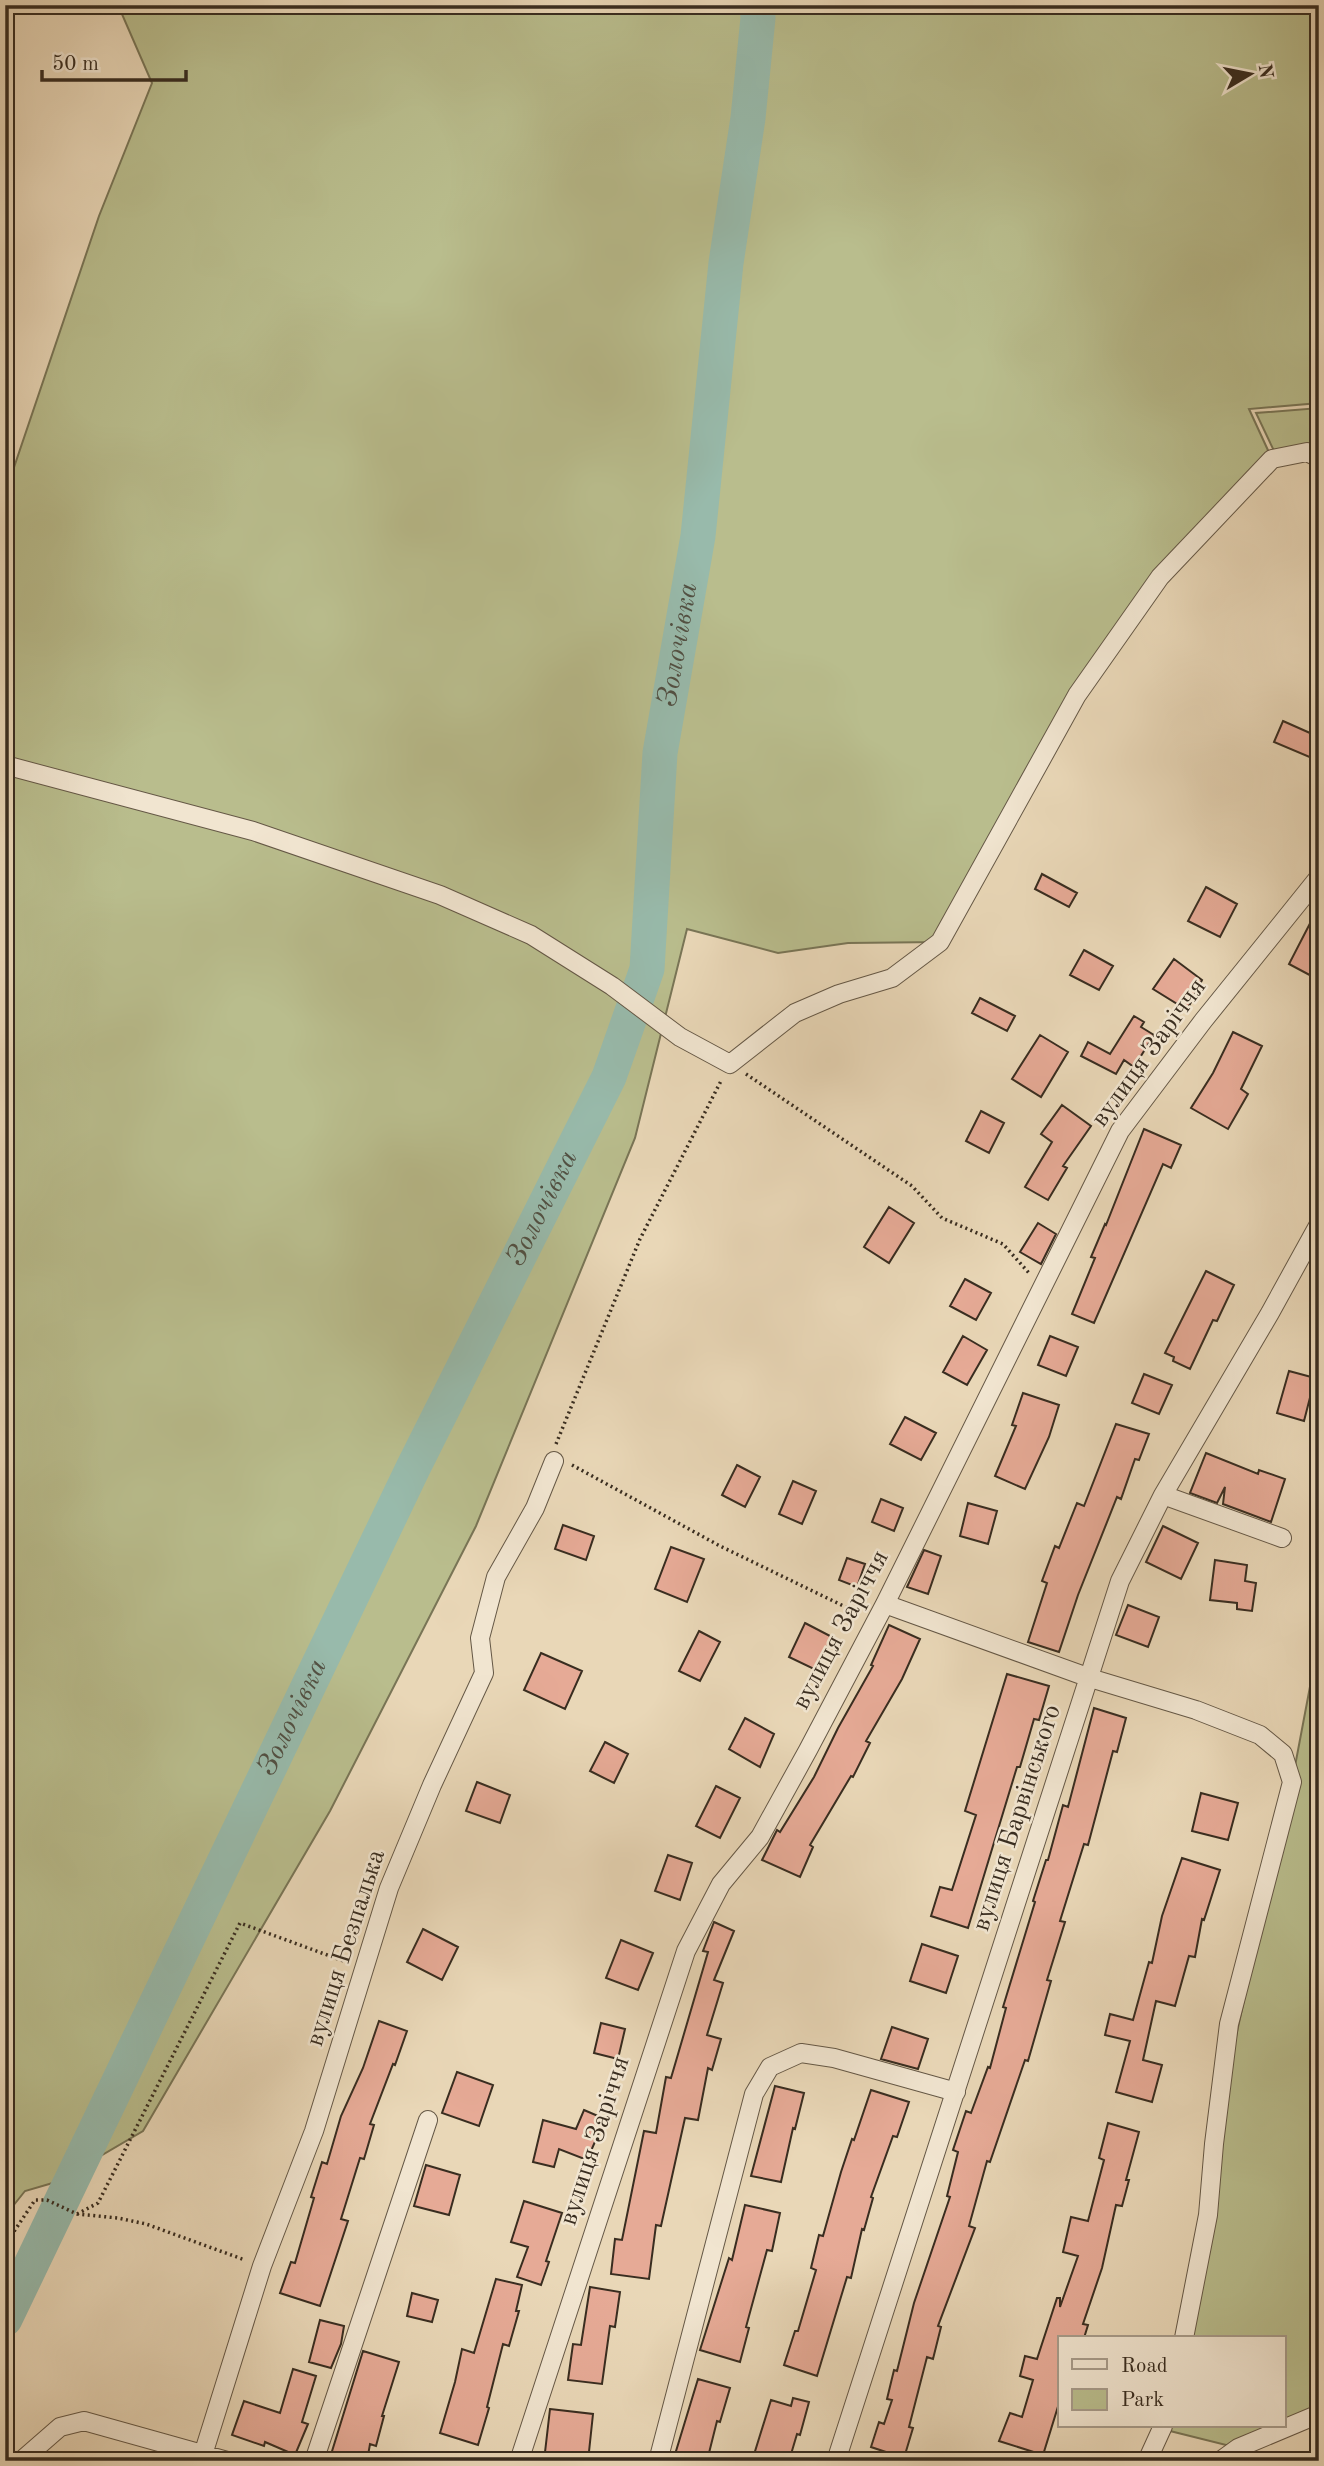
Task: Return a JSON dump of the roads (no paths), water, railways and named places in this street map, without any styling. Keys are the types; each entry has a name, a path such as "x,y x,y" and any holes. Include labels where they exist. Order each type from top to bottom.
{"street":[{"path":"5,765 253,831 440,895 531,935 612,986 680,1037 730,1064 795,1013 839,994 892,978 940,942 1077,695 1160,577 1272,459 1307,452 1319,458"},
{"name":"вулиця Заріччя","path":"519,2461 686,1951 721,1884 760,1837 808,1750 874,1620 885,1604 1120,1131 1203,1021 1319,877"},
{"name":"вулиця Барвінського","path":"836,2461 1120,1581 1163,1495 1319,1224"},
{"name":"вулиця Безпалька","path":"203,2457 262,2266 314,2130 389,1888 432,1785 484,1673 480,1638 496,1577 535,1508 554,1461"},
{"path":"1163,1495 1282,1538"},
{"path":"885,1604 1090,1678 1196,1710 1260,1735 1283,1754 1292,1782 1230,2024 1214,2144 1208,2215 1184,2336"},
{"path":"658,2461 754,2094 770,2067 802,2053 834,2058 956,2092"},
{"path":"314,2461 428,2120"},
{"path":"1286,2428 1319,2414"},
{"path":"21,2461 60,2427 84,2421 203,2457 226,2461"},
{"path":"1147,2461 1162,2428"},
{"path":"1220,2461 1238,2448 1286,2428"}],"waterway":[{"name":"Золочівка","path":"5,2319 413,1468 609,1077 647,969 660,753 698,536 726,263 748,118 757,5"}]}
